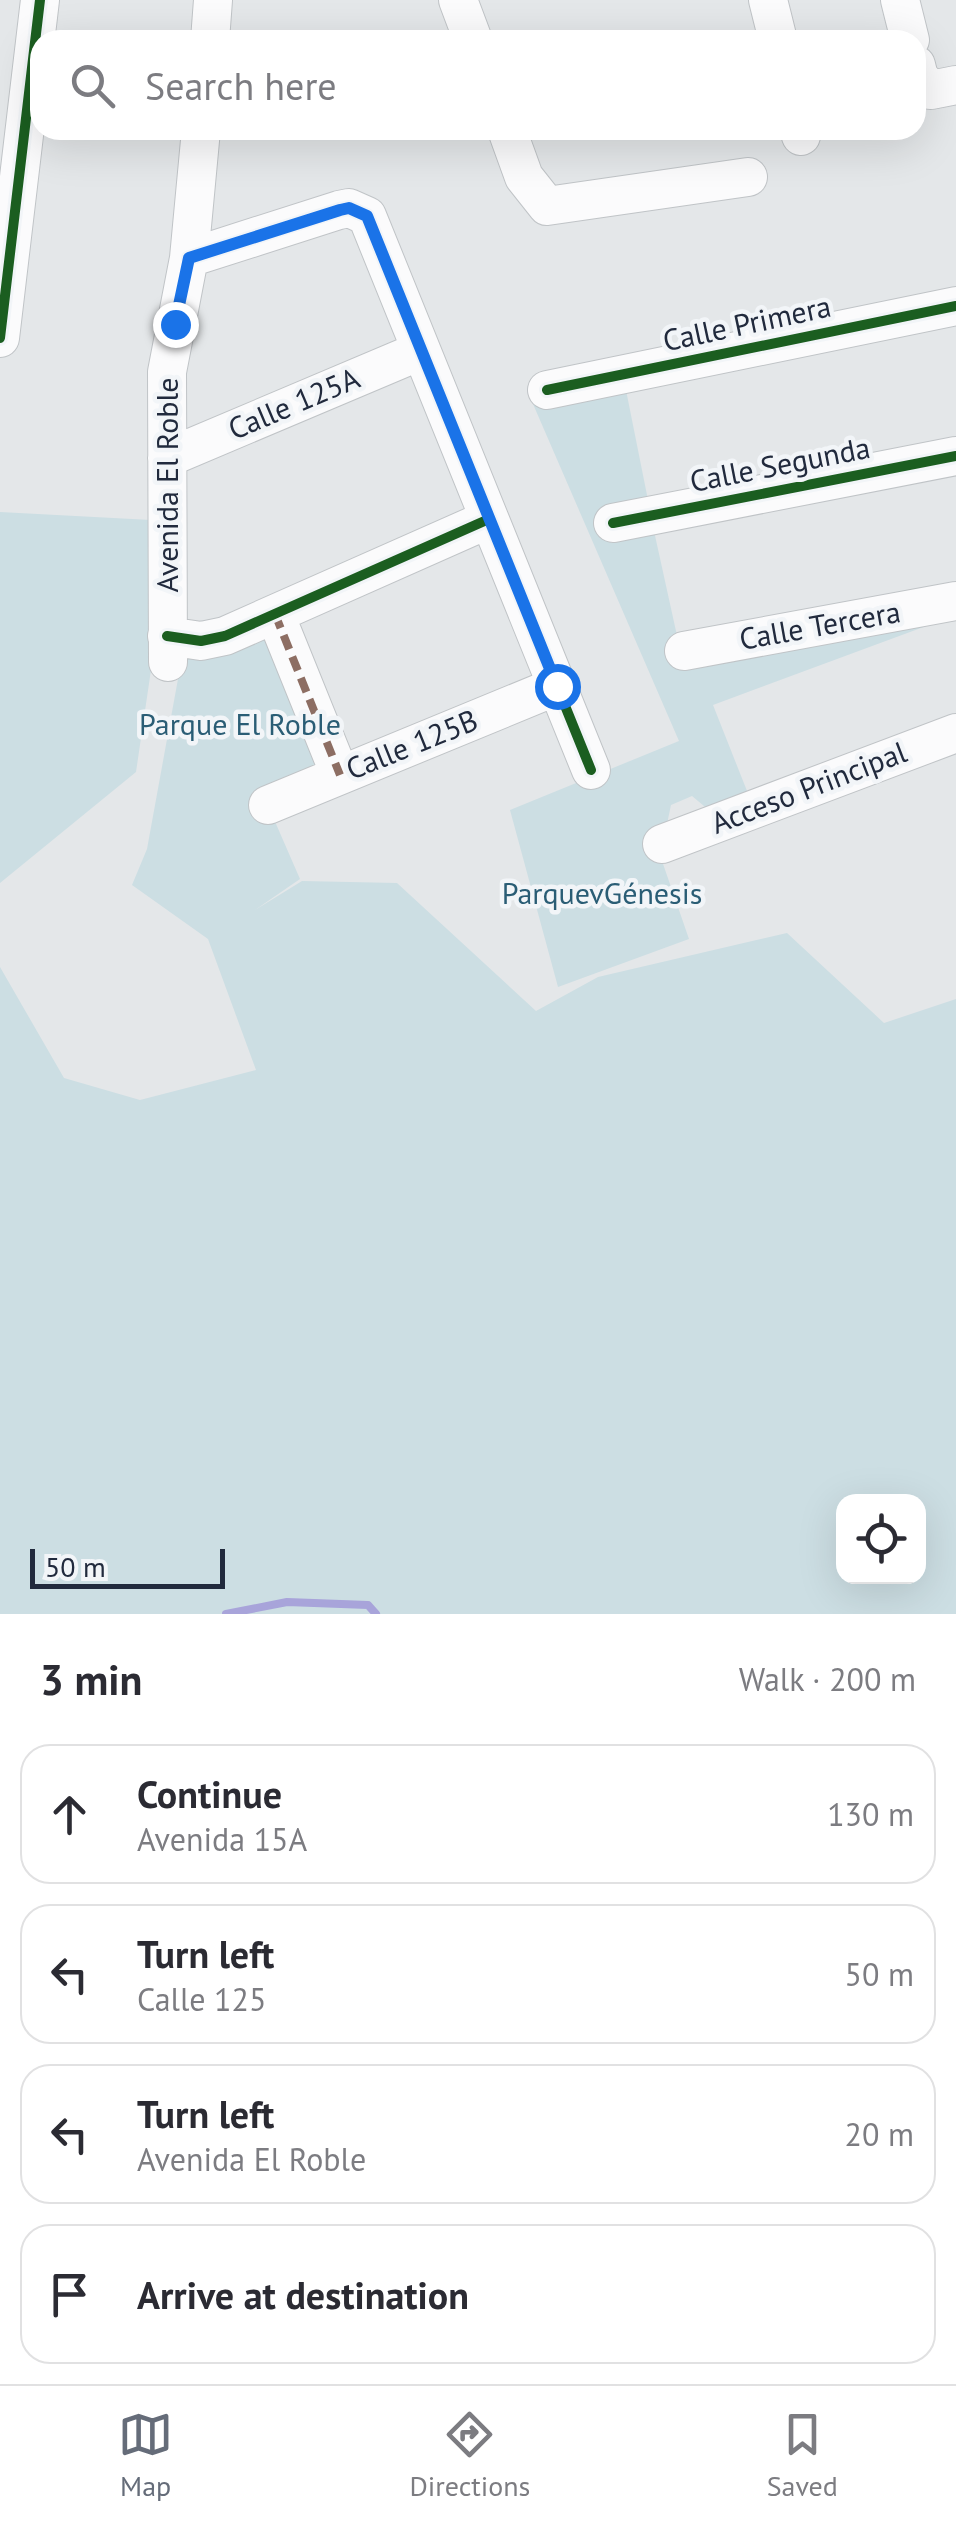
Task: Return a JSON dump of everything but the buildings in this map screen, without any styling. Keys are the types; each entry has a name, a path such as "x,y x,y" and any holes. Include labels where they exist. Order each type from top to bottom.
{"street":[{"path":"36,30 40,0"},
{"path":"211,30 213,0"},
{"path":"458,0 469,30"},
{"path":"768,0 776,30"},
{"path":"900,0 908,30"},
{"path":"0,338 30,84"},
{"path":"926,85 931,90 956,85"},
{"name":"Avenida El Roble","path":"201,140 189,258 167,372 168,649 213,639 275,614"},
{"path":"511,140 524,177 547,206 748,177"},
{"path":"189,258 340,210 359,210 373,224 420,350 592,770"},
{"name":"Calle Primera","path":"547,390 956,306"},
{"name":"Calle 125A","path":"167,458 420,350"},
{"name":"Calle Segunda","path":"613,524 956,456"},
{"path":"340,775 275,614 489,520"},
{"name":"Calle Tercera","path":"684,650 956,601"},
{"name":"Calle 125B","path":"268,804 557,686"},
{"name":"Acceso Principal","path":"662,844 956,733"}],"green space":[{"name":"ParquevGénesis","path":"625,385 648,500 599,513 611,543 654,531 683,663 956,615 713,705 749,796 710,811 692,796 671,805 667,824 653,835 689,939 558,987 510,810 679,741 533,404"},
{"path":"0,512 151,520 151,670 136,772 0,883"},
{"name":"Parque El Roble","path":"272,627 326,765 252,793 261,821 273,817 300,879 255,910 302,881 397,883 536,1011 598,977 787,933 884,1023 956,999 956,1614 0,1614 0,967 64,1078 140,1100 256,1070 208,939 132,885 147,849 182,657"}],"waterway":[{"path":"226,1614 287,1602 368,1605 376,1614"}],"marked path":[{"path":"275,614 340,775"}],"cycle path":[{"path":"36,30 40,0"},
{"path":"0,338 30,84"},
{"path":"189,258 339,210 349,208 367,216 591,770"},
{"path":"547,390 956,306"},
{"path":"613,523 956,456"},
{"path":"167,636 201,641 225,636 489,519"}],"route":[{"path":"175,324 189,258 340,210 359,210 367,216 557,686"}]}
